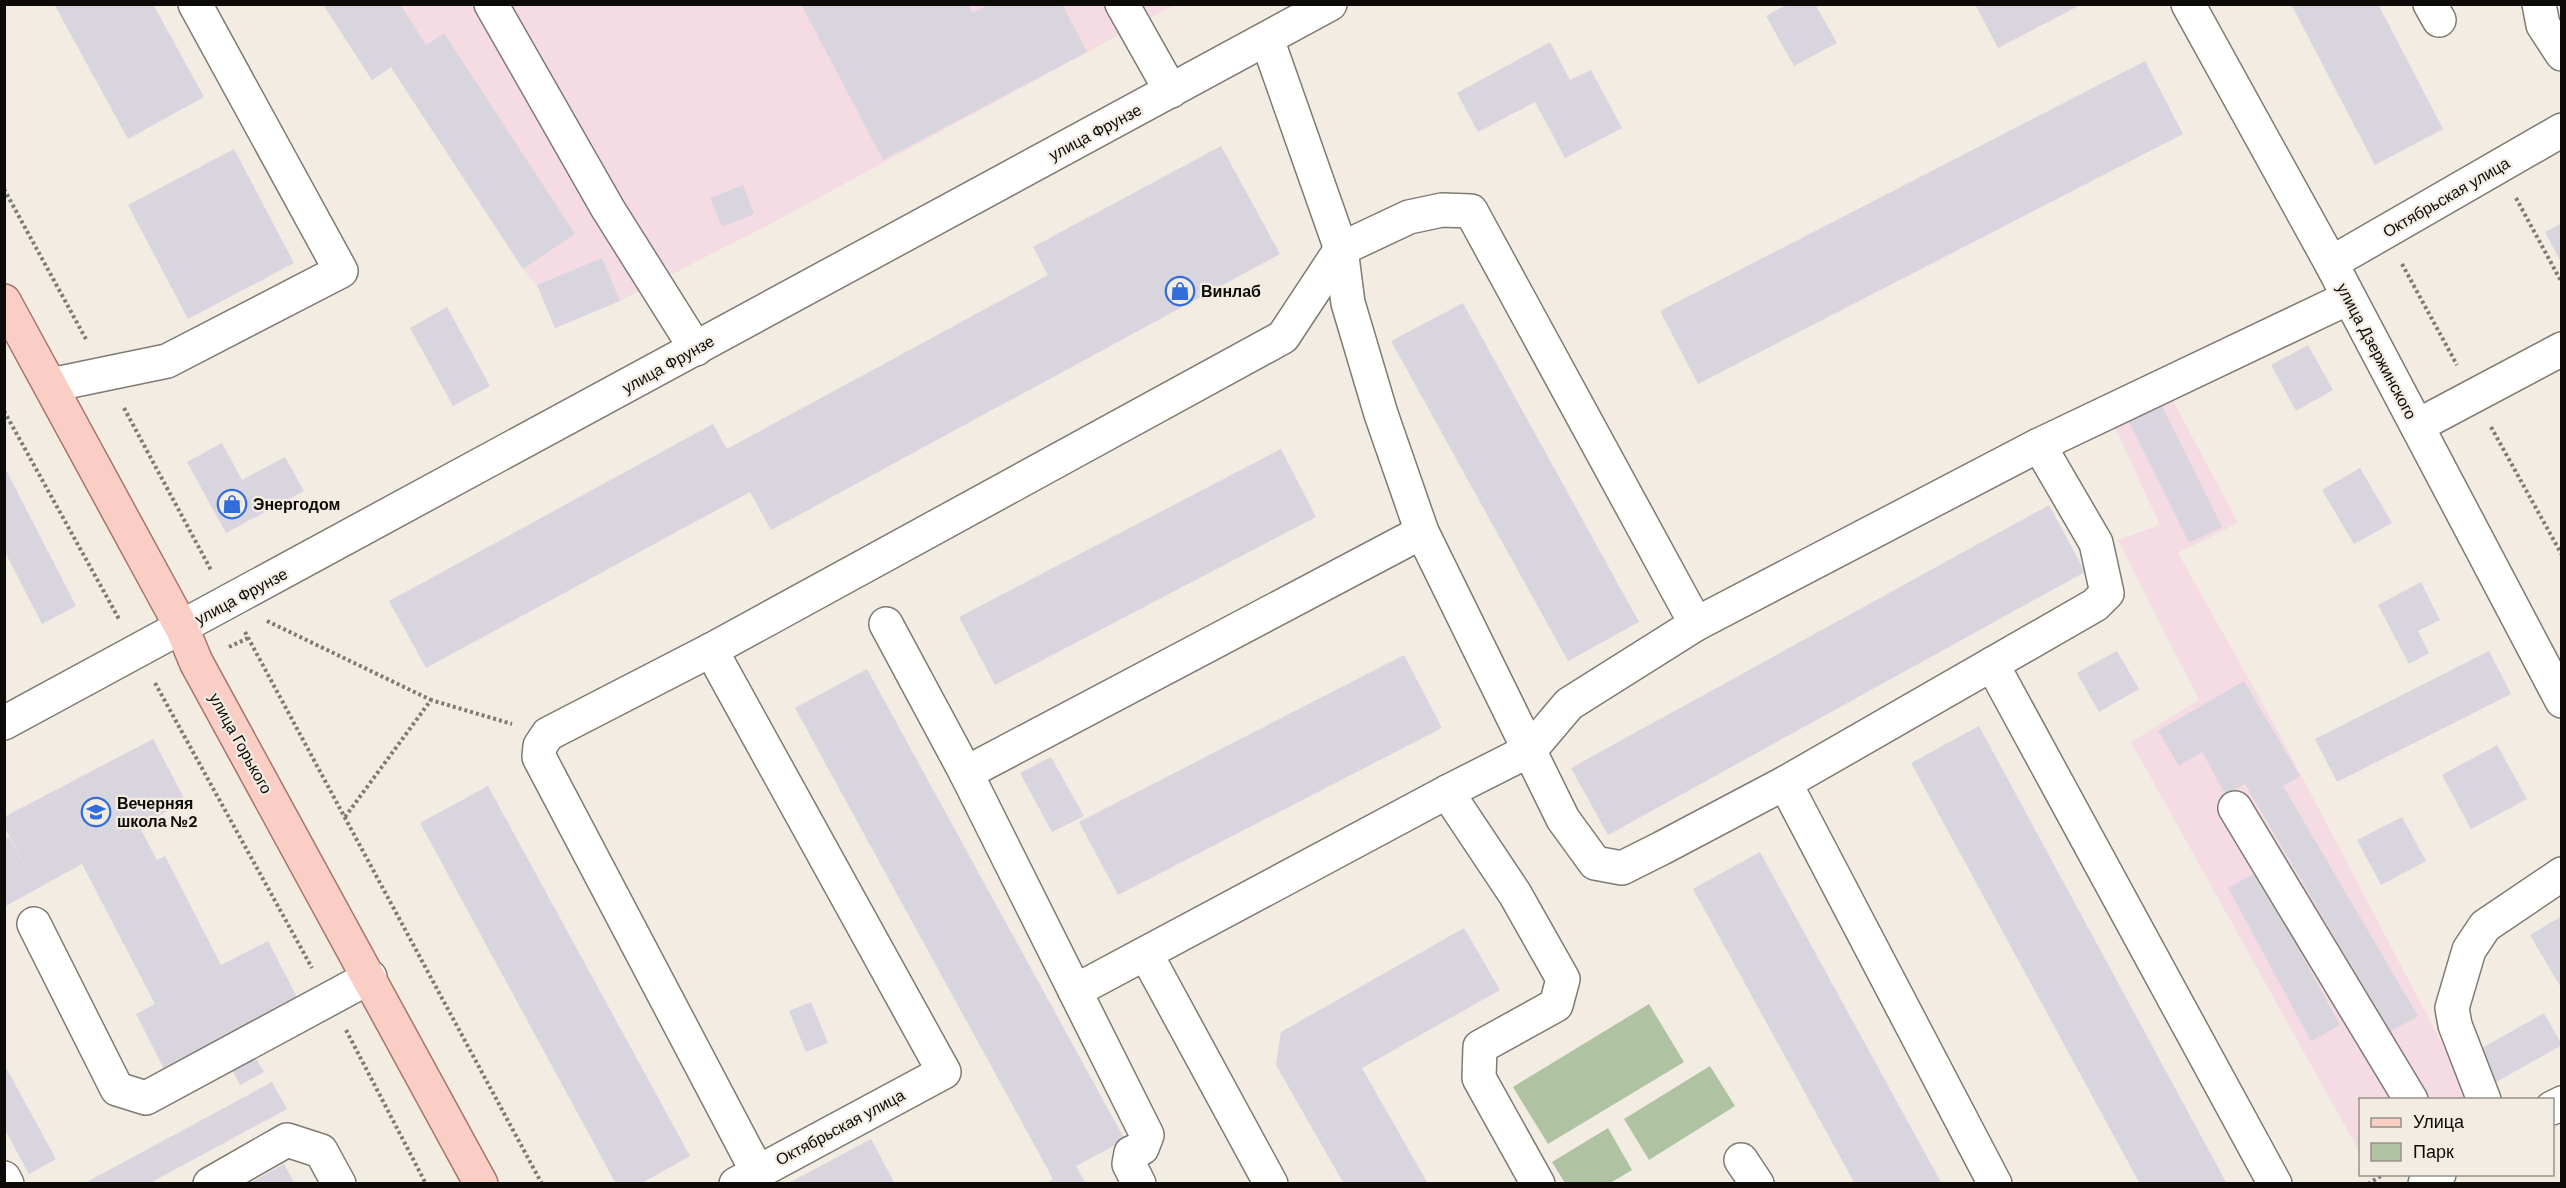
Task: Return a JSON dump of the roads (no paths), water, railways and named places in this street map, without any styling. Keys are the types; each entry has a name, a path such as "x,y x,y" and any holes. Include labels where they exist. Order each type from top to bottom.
{"main road":[{"name":"улица Горького","path":"4,301 182,628 196,662 482,1184"}],"street":[{"path":"51,385 167,361 341,271 195,4"},
{"path":"491,4 608,209 696,349"},
{"path":"1122,4 1171,91"},
{"name":"улица Фрунзе","path":"4,723 1330,4"},
{"name":"улица Дзержинского","path":"2188,4 2331,263 2562,701"},
{"path":"2539,4 2543,25 2562,54"},
{"path":"1267,39 1341,249 1348,303 1422,532 1563,819 1595,863 1622,868 1785,783 2095,605 2107,593 2096,543 2039,445"},
{"name":"Октябрьская улица","path":"2331,263 2562,130"},
{"path":"746,1177 539,756 540,746 548,735 711,650 1283,337 1341,249 1409,217 1442,210 1471,211 1696,624"},
{"path":"1075,992 1447,792 1530,750 1569,704 1696,624 2039,445 2348,298"},
{"path":"2417,426 2562,349"},
{"path":"966,773 1422,532"},
{"path":"886,624 966,773 1148,1135 1142,1148 1131,1153 1129,1164 1139,1184"},
{"name":"Октябрьская улица","path":"711,650 944,1072 746,1177"},
{"path":"1992,664 2275,1184"},
{"path":"1785,783 1995,1184"},
{"path":"1447,792 1515,894 1563,980 1556,1005 1480,1047 1479,1078 1538,1184"},
{"path":"2235,808 2410,1098"},
{"path":"2483,1098 2455,1025 2452,1008 2469,950 2485,926 2562,874"},
{"path":"34,924 117,1089 146,1098 370,977"},
{"path":"1146,954 1271,1184"},
{"path":"210,1184 287,1140 321,1151 339,1184"},
{"path":"4,1178 7,1184"}],"place":[{"name":"Винлаб","path":"1180,291"},
{"name":"Энергодом","path":"232,504"},
{"name":"Вечерняя школа №2","path":"96,812"}]}
